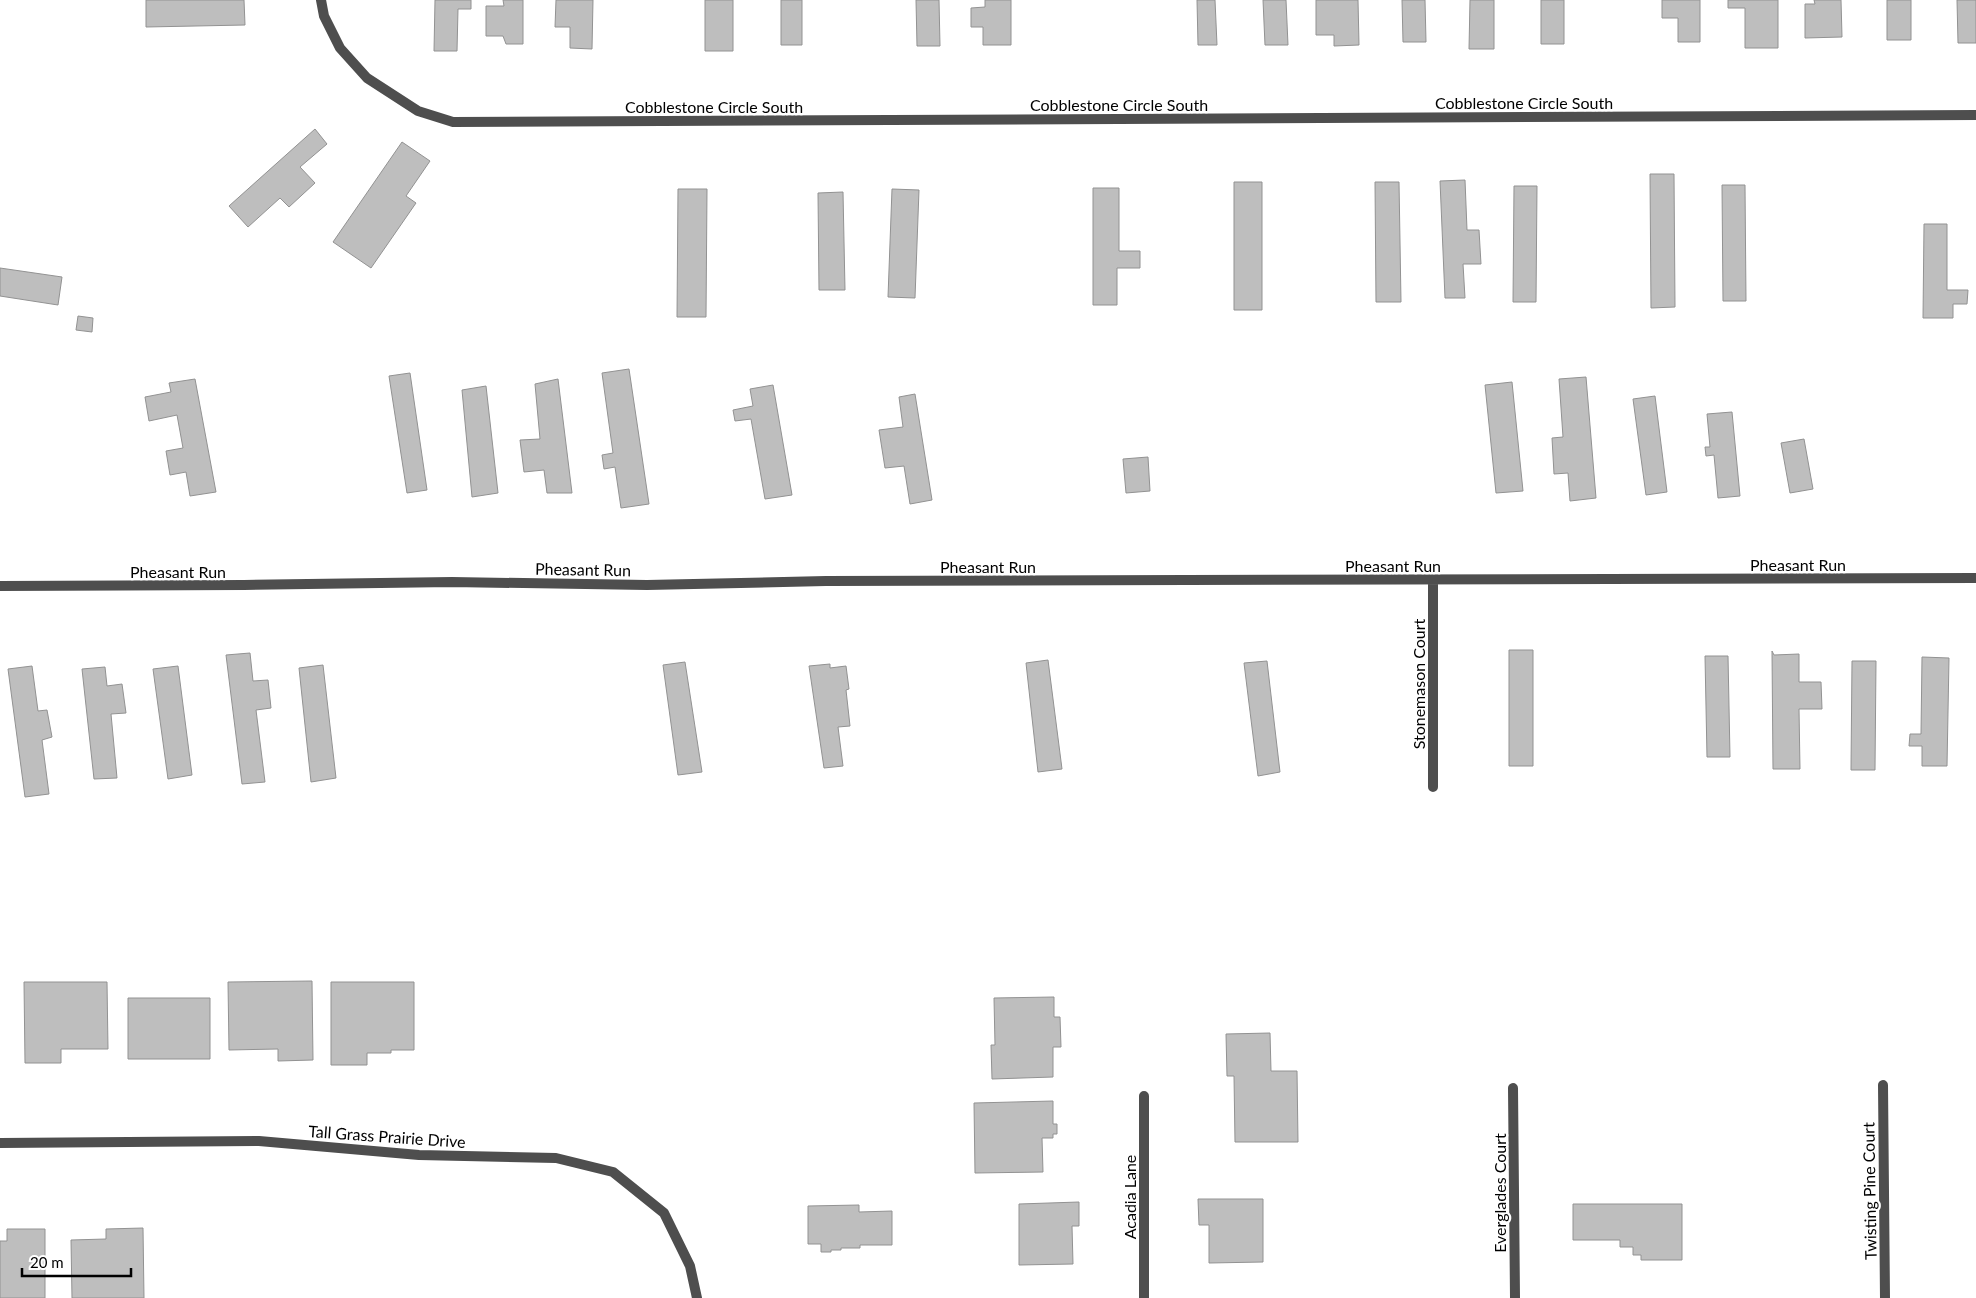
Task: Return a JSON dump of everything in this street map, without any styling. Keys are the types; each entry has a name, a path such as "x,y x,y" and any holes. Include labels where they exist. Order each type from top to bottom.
{"street":[{"name":"Cobblestone Circle South","path":"321,0 324,16 340,48 367,78 418,111 453,122 1841,114 1976,115"},
{"name":"Pheasant Run","path":"0,586 452,582 647,585 846,581 1976,578"},
{"name":"Stonemason Court","path":"1433,580 1433,787"},
{"name":"Twisting Pine Court","path":"1883,1084 1885,1298"},
{"name":"Everglades Court","path":"1514,1088 1515,1298"},
{"name":"Acadia Lane","path":"1144,1096 1144,1298"},
{"name":"Tall Grass Prairie Drive","path":"0,1143 259,1141 419,1156 556,1158 613,1172 664,1213 690,1266 697,1298"}],"building":[{"path":"146,0 244,0 245,25 146,27"},
{"path":"435,0 471,0 471,9 458,9 457,51 434,51"},
{"path":"503,0 523,0 523,44 506,44 503,36 486,36 486,6 504,6"},
{"path":"556,0 593,0 592,49 570,48 570,27 555,27"},
{"path":"705,0 733,0 733,51 705,51"},
{"path":"781,0 802,0 802,45 781,45"},
{"path":"916,0 939,0 940,46 917,46"},
{"path":"985,0 1011,0 1011,45 983,45 983,27 971,27 971,8 985,7"},
{"path":"1197,0 1215,0 1217,45 1198,45"},
{"path":"1263,0 1286,0 1288,45 1265,45"},
{"path":"1316,0 1358,0 1359,45 1334,46 1334,35 1316,35"},
{"path":"1402,0 1425,0 1426,42 1403,42"},
{"path":"1470,0 1494,0 1494,49 1469,49"},
{"path":"1541,0 1564,0 1564,44 1541,44"},
{"path":"1662,0 1700,0 1700,42 1678,42 1678,18 1662,18"},
{"path":"1728,0 1778,0 1778,48 1745,48 1745,8 1728,8"},
{"path":"1814,0 1841,0 1842,37 1805,38 1805,4 1815,4"},
{"path":"1887,0 1911,0 1911,40 1887,40"},
{"path":"1957,0 1976,0 1976,43 1958,43"},
{"path":"315,129 327,144 300,167 315,183 289,207 280,198 248,227 229,206"},
{"path":"402,142 430,161 406,196 416,203 371,268 333,242"},
{"path":"1650,174 1674,174 1675,307 1651,308"},
{"path":"1465,180 1467,230 1479,230 1481,264 1463,264 1465,298 1445,298 1440,181"},
{"path":"1234,182 1262,182 1262,310 1234,310"},
{"path":"1375,182 1399,182 1401,302 1376,302"},
{"path":"1722,185 1745,185 1746,301 1723,301"},
{"path":"1514,186 1537,186 1536,302 1513,302"},
{"path":"1093,188 1119,188 1119,251 1140,251 1140,268 1117,268 1117,305 1093,305"},
{"path":"678,189 707,189 706,317 677,317"},
{"path":"892,189 919,190 915,298 888,297"},
{"path":"843,192 845,290 819,290 818,193"},
{"path":"1924,224 1947,224 1947,290 1968,290 1967,304 1953,304 1953,318 1923,318"},
{"path":"0,268 62,277 58,305 0,296"},
{"path":"78,316 93,318 92,332 76,330"},
{"path":"629,369 649,504 621,508 615,467 604,469 602,455 613,453 602,373"},
{"path":"410,373 427,490 407,493 389,376"},
{"path":"1586,377 1596,498 1570,501 1568,473 1554,474 1552,438 1563,437 1559,379"},
{"path":"195,379 216,492 190,496 186,472 170,475 166,451 183,448 177,415 149,421 145,397 171,392 169,383"},
{"path":"558,379 572,493 547,493 544,470 524,472 520,440 540,439 535,384"},
{"path":"1512,382 1523,491 1496,493 1485,385"},
{"path":"773,385 792,495 765,499 751,419 735,421 733,410 753,406 750,389"},
{"path":"486,386 498,493 472,497 462,390"},
{"path":"915,394 932,500 910,504 904,466 885,468 879,430 903,427 899,397"},
{"path":"1655,396 1667,492 1646,495 1633,399"},
{"path":"1732,412 1740,496 1718,498 1714,455 1706,456 1705,447 1710,447 1707,414"},
{"path":"1804,439 1813,489 1790,493 1781,443"},
{"path":"1148,457 1150,491 1126,493 1123,459"},
{"path":"1509,650 1533,650 1533,766 1509,766"},
{"path":"1772,651 1774,655 1799,654 1799,682 1821,682 1822,709 1799,709 1800,769 1773,769"},
{"path":"250,653 253,681 268,680 271,708 256,710 265,782 242,784 226,655"},
{"path":"1705,656 1728,656 1730,757 1707,757"},
{"path":"1922,657 1949,658 1947,766 1922,766 1922,746 1909,746 1910,734 1921,734"},
{"path":"1048,660 1062,769 1038,772 1026,663"},
{"path":"1267,661 1280,772 1258,776 1244,663"},
{"path":"1852,661 1876,661 1875,770 1851,770"},
{"path":"685,662 702,772 678,775 663,665"},
{"path":"830,664 830,668 846,666 849,689 846,690 850,726 838,727 843,766 824,768 809,666"},
{"path":"323,665 336,778 311,782 299,668"},
{"path":"32,666 38,711 47,710 52,737 42,740 49,794 25,797 8,669"},
{"path":"178,666 192,775 168,779 153,669"},
{"path":"105,667 107,686 122,684 126,713 111,714 117,778 94,779 82,669"},
{"path":"312,981 313,1060 278,1061 278,1049 229,1050 228,982"},
{"path":"24,982 107,982 108,1049 61,1049 61,1063 25,1063"},
{"path":"331,982 414,982 414,1050 391,1050 391,1053 367,1053 367,1065 331,1065"},
{"path":"1054,997 1054,1017 1060,1017 1061,1047 1053,1047 1053,1077 992,1079 991,1045 995,1045 994,998"},
{"path":"128,998 210,998 210,1059 128,1059"},
{"path":"1270,1033 1271,1071 1297,1071 1298,1142 1235,1142 1234,1076 1227,1076 1226,1034"},
{"path":"1053,1101 1053,1124 1057,1124 1057,1134 1053,1134 1053,1138 1042,1138 1043,1172 975,1173 974,1103"},
{"path":"1198,1199 1263,1199 1263,1262 1209,1263 1209,1225 1199,1225"},
{"path":"1079,1202 1079,1226 1072,1226 1073,1264 1019,1265 1019,1204"},
{"path":"1573,1204 1682,1204 1682,1260 1641,1260 1641,1255 1633,1255 1633,1247 1620,1247 1620,1240 1573,1240"},
{"path":"859,1205 859,1212 892,1211 892,1245 860,1245 860,1248 841,1248 841,1250 831,1250 831,1252 821,1252 821,1244 808,1244 808,1206"},
{"path":"143,1228 144,1298 72,1298 71,1240 106,1239 106,1229"},
{"path":"7,1229 45,1229 45,1298 0,1298 0,1241 7,1241"}]}
